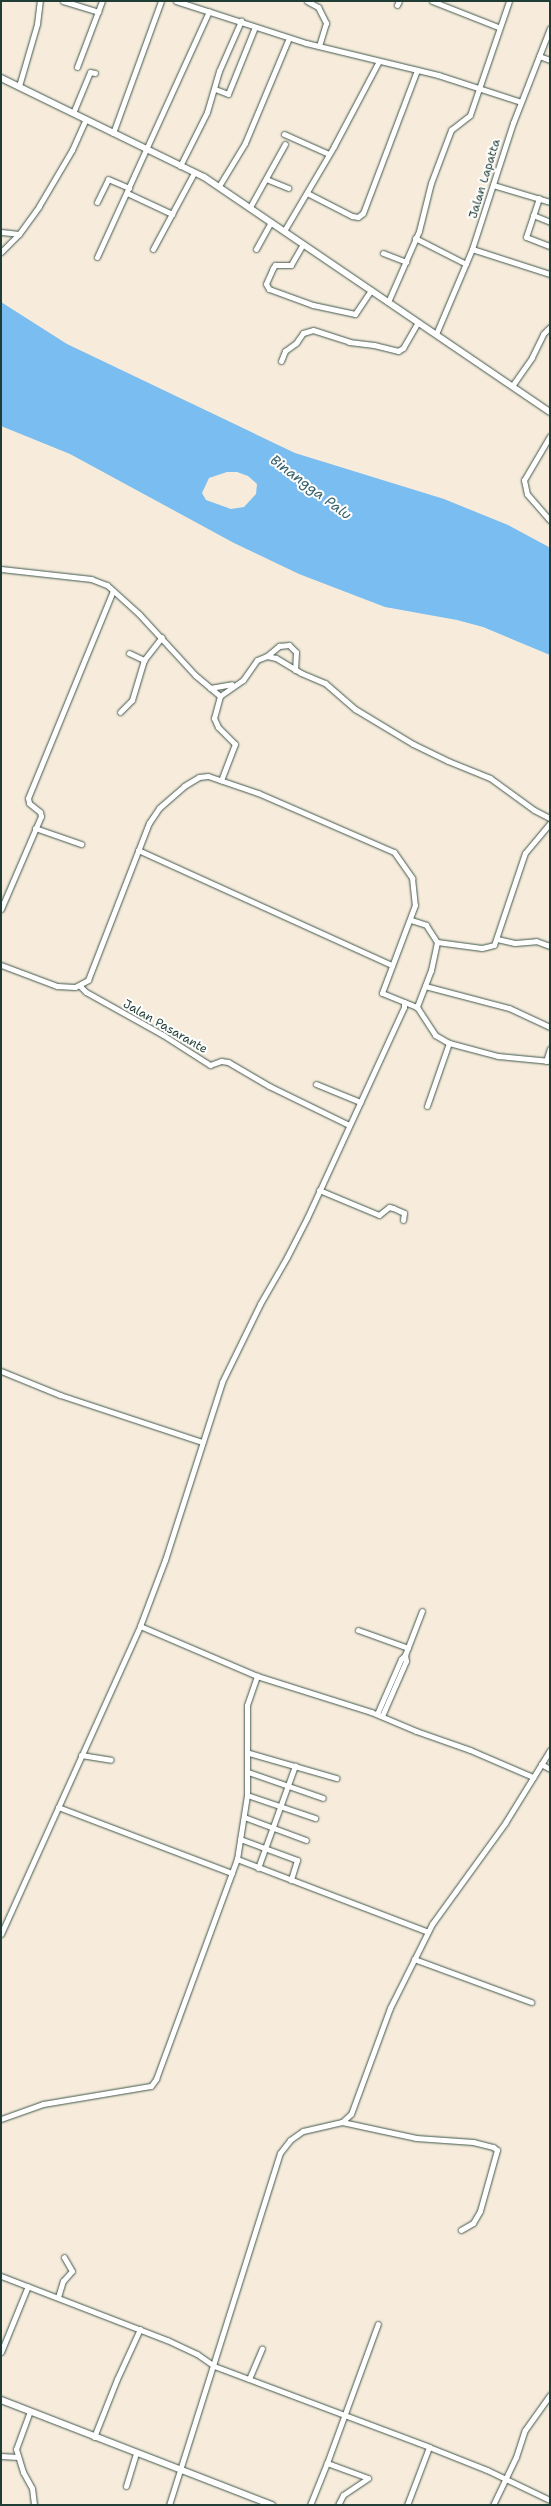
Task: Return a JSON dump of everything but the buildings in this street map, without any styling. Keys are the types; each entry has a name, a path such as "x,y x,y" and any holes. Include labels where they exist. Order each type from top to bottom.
{"main road":[{"path":"1,78 218,186 550,412"},
{"path":"1,2400 94,2438 179,2469 254,2501 272,2505"}],"street":[{"path":"19,86 37,24 40,1"},
{"path":"63,1 98,12"},
{"path":"77,67 102,1"},
{"path":"113,133 161,1"},
{"path":"176,1 289,38 417,70 521,102"},
{"path":"307,1 318,7 326,23 319,46"},
{"path":"432,1 498,27"},
{"path":"388,302 423,218 433,177 451,130 470,115 498,27 509,1"},
{"path":"98,257 210,11"},
{"path":"180,166 196,136 241,21"},
{"path":"215,89 228,94 256,26"},
{"name":"Jalan Lapatta","path":"436,334 472,249 521,102 550,28"},
{"path":"218,186 245,143 289,38"},
{"path":"539,56 550,60"},
{"path":"284,230 329,154 379,61"},
{"path":"307,193 352,216 358,217 363,213 417,70"},
{"path":"73,113 90,72 95,72"},
{"path":"1,252 20,234 39,206 72,150 86,119"},
{"path":"284,134 329,154"},
{"path":"250,207 285,144"},
{"path":"153,248 194,173"},
{"path":"266,179 288,188"},
{"path":"97,202 103,185 108,180 172,214"},
{"path":"494,185 550,202"},
{"path":"539,198 526,236 550,246"},
{"path":"533,215 550,222"},
{"path":"256,249 272,222"},
{"path":"1,232 20,234"},
{"path":"415,238 466,264"},
{"path":"303,244 290,266 275,265 266,284 269,289 313,305 353,314 357,313 371,290"},
{"path":"472,249 550,274"},
{"path":"384,253 406,262"},
{"path":"281,361 285,351 303,333 313,330 349,342 374,345 398,351 403,348 418,322"},
{"path":"512,386 526,367 543,334 550,327"},
{"path":"550,436 524,480 527,494 550,520"},
{"path":"1,569 91,578 107,585 162,636 195,675 220,696"},
{"path":"1,909 40,812 32,806 28,798 114,591"},
{"path":"120,712 132,700 144,660 162,636"},
{"path":"221,780 235,744 218,727 214,718 220,696 243,680 257,660 267,656 279,646 289,646 296,652 295,670"},
{"path":"129,654 144,660"},
{"path":"267,656 276,658 295,670 325,684 356,709 413,744 490,778 534,810 550,818"},
{"path":"210,688 235,684"},
{"path":"1,965 52,985 65,988 80,986 92,974 138,850 156,812 180,790 199,777 208,776 288,806 394,852 412,878 415,905 411,920 382,993 417,1007 435,1035 449,1044 498,1056 548,1061 550,1048"},
{"path":"411,920 426,926 437,942 490,948 497,940 513,882 525,852 550,823"},
{"path":"35,828 81,844"},
{"path":"138,850 392,965"},
{"path":"497,940 514,943 536,941 550,946"},
{"path":"417,1007 426,986 437,942"},
{"name":"Jalan Pasarante","path":"80,986 86,992 164,1035 210,1065 221,1061 228,1062 269,1086 349,1125"},
{"path":"426,986 509,1008 550,1027"},
{"path":"1,1934 140,1626 165,1560 222,1382 260,1304 287,1257 320,1190 404,1007 404,1002"},
{"path":"427,1106 449,1044"},
{"path":"316,1084 360,1102"},
{"path":"320,1190 379,1215 389,1207 393,1208 404,1214 403,1220"},
{"path":"1,1371 60,1394 202,1442"},
{"path":"380,1715 406,1661 405,1655 422,1610"},
{"path":"140,1626 257,1676 380,1715 533,1777"},
{"path":"358,1630 408,1648"},
{"path":"1,2119 43,2104 151,2086 156,2079 237,1859 247,1794 249,1753 247,1704 257,1676"},
{"path":"342,2122 355,2107 377,2039 437,1914 505,1823 550,1750"},
{"path":"249,1753 336,1778"},
{"path":"81,1755 111,1760"},
{"path":"541,1764 550,1769"},
{"path":"258,1868 295,1766"},
{"path":"248,1772 323,1798"},
{"path":"247,1794 315,1818"},
{"path":"58,1807 232,1873"},
{"path":"244,1817 306,1840"},
{"path":"240,1839 297,1860 291,1880"},
{"path":"237,1859 428,1932"},
{"path":"414,1959 531,2002"},
{"path":"169,2505 280,2153 290,2140 303,2131 342,2122 416,2138 473,2142 493,2147 497,2150 480,2210 473,2223 461,2230"},
{"path":"58,2297 63,2281 72,2271 64,2257"},
{"path":"1,2276 140,2329 196,2354 214,2366 344,2413 430,2447 505,2478 550,2500"},
{"path":"1,2352 28,2286"},
{"path":"310,2505 327,2464 344,2413 360,2377 378,2324"},
{"path":"94,2438 116,2379 140,2329"},
{"path":"249,2379 262,2349"},
{"path":"493,2505 525,2430 550,2395"},
{"path":"30,2411 16,2447 23,2472 32,2488 34,2505"},
{"path":"408,2505 430,2447"},
{"path":"126,2486 136,2453"},
{"path":"1,2456 18,2457"},
{"path":"327,2464 368,2478 343,2495 338,2505"}],"water":[{"name":"Binangga Palu","path":"1,302 67,344 295,453 444,499 508,525 547,546 550,548 550,655 483,627 457,620 385,607 299,574 234,543 70,454 1,426","holes":["227,472 237,472 248,476 257,484 256,494 244,507 231,509 206,500 202,493 209,478"]}]}
